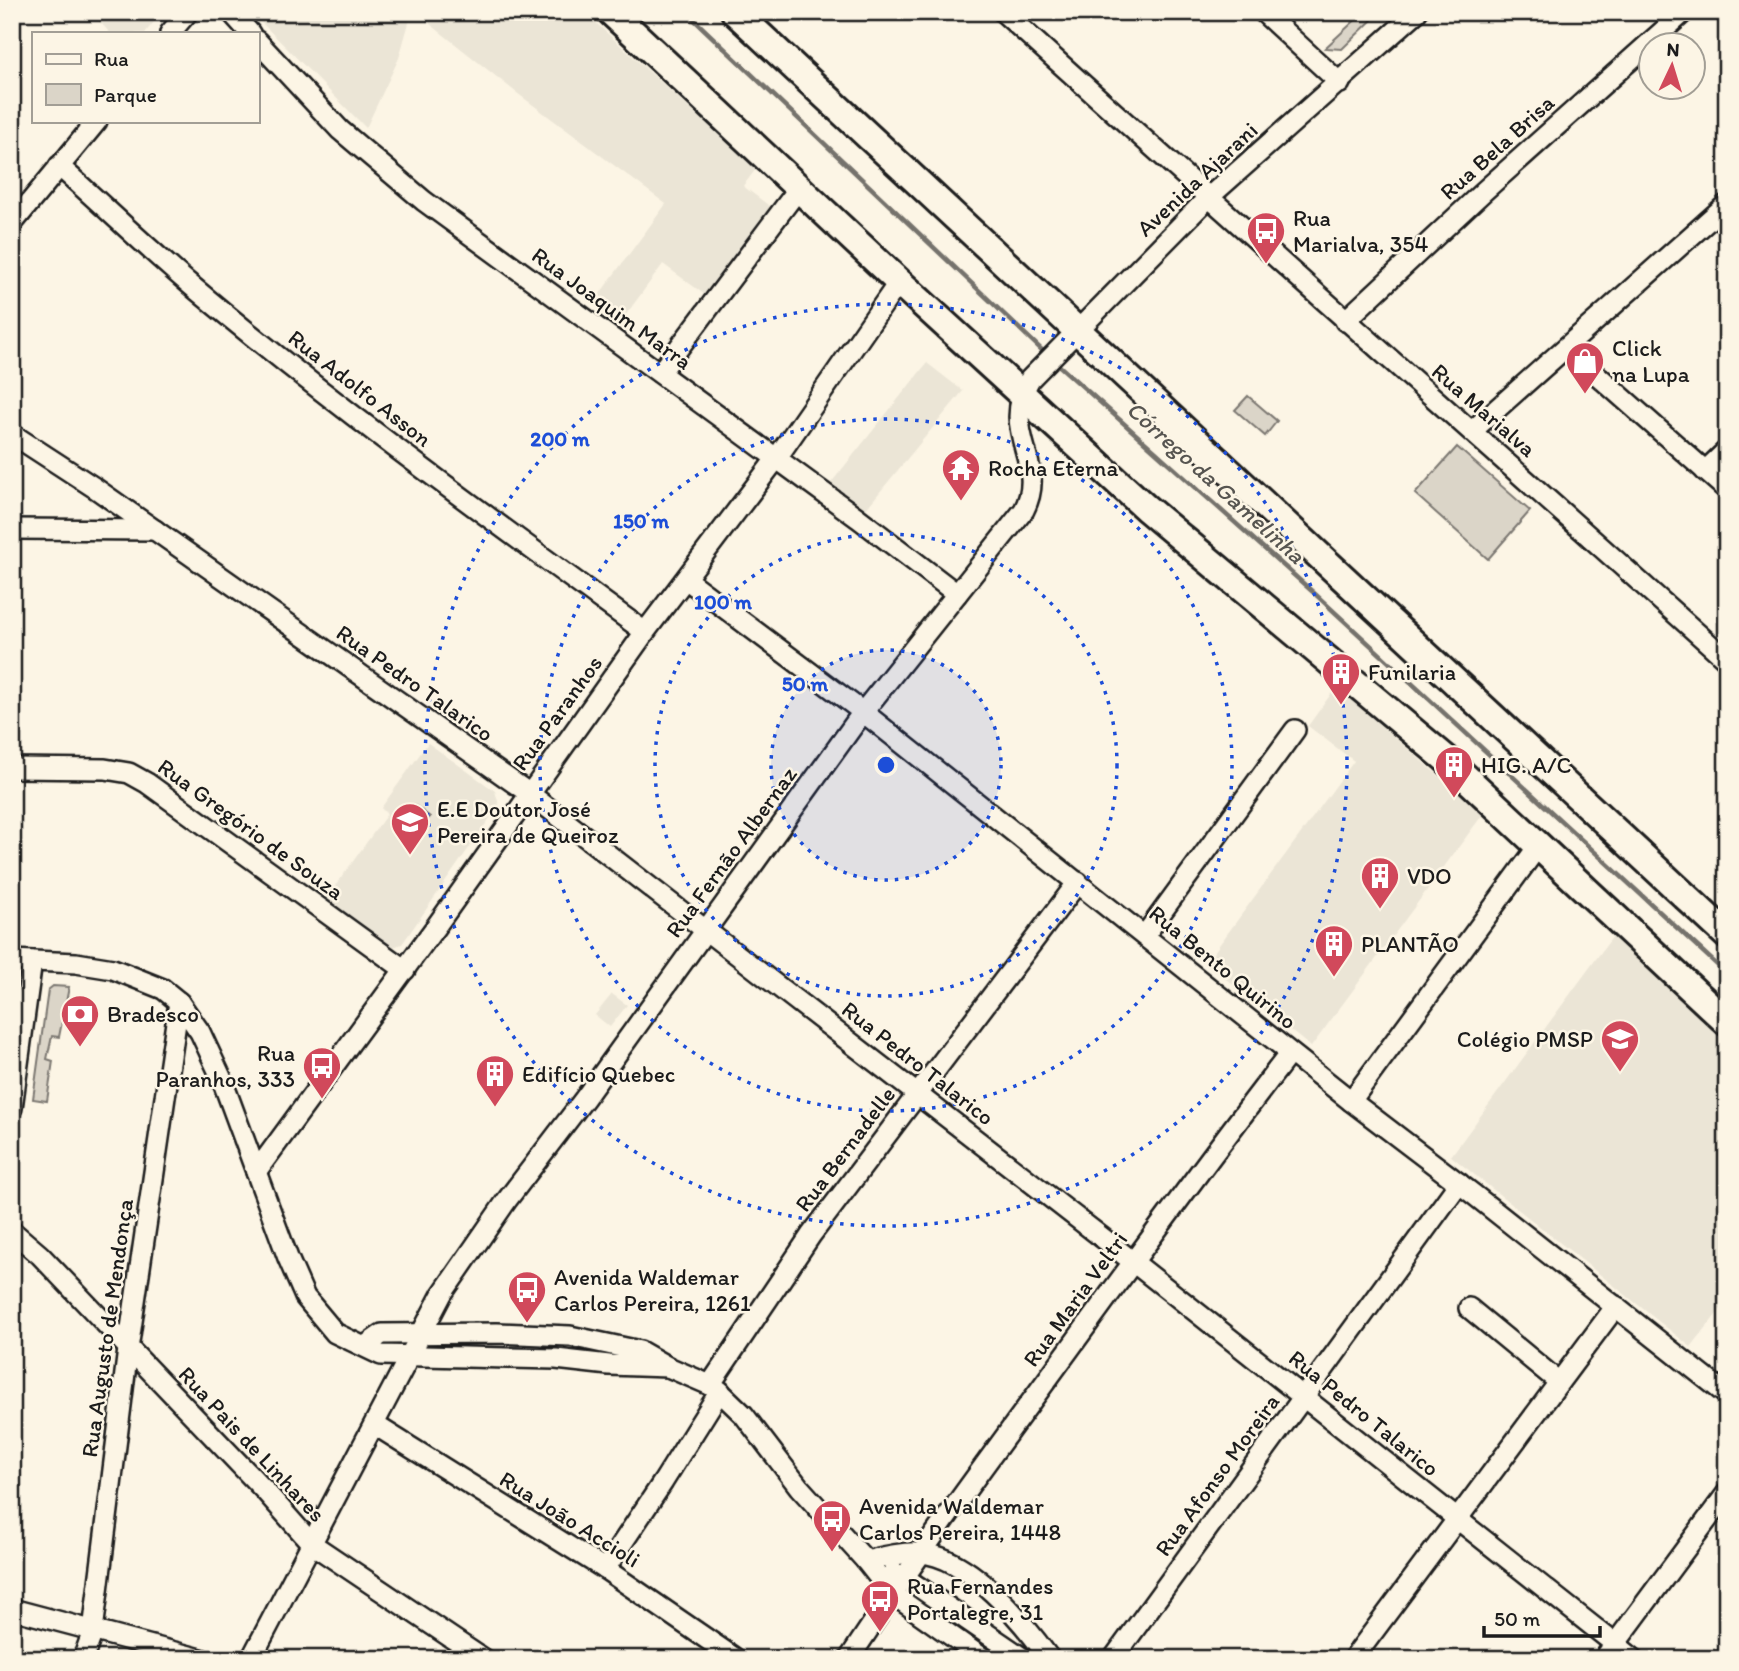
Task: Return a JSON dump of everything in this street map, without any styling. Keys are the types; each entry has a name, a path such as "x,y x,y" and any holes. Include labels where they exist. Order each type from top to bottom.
{"main road":[{"path":"611,12 899,282 1146,508 1443,757 1727,1021"},
{"path":"735,12 1727,935"}],"street":[{"path":"171,32 188,12"},
{"path":"231,12 249,32"},
{"name":"Rua Marialva","path":"1003,12 1345,321 1727,660"},
{"path":"1263,12 1340,83"},
{"name":"Avenida Ajarani","path":"1022,393 1030,379 1208,198 1417,12"},
{"name":"Rua Bela Brisa","path":"1345,321 1494,181 1685,12"},
{"name":"Rua Joaquim Marra","path":"259,43 340,130 373,160 529,279 957,594"},
{"path":"12,224 96,122"},
{"name":"Rua Adolfo Asson","path":"59,166 192,286 316,386 483,514 645,632"},
{"path":"660,373 799,188"},
{"path":"1472,431 1727,204"},
{"name":"Rua Paranhos","path":"256,1172 405,970 645,632 776,459 899,282"},
{"path":"1568,346 1727,490"},
{"name":"Rua Fernão Albernaz","path":"251,1659 442,1294 507,1200 585,1098 863,712 1020,517 1030,498 1033,484 1019,429 1018,409 1022,393"},
{"name":"Rua Pedro Talarico","path":"12,434 155,530 530,794 1305,1397 1458,1519 1610,1652 1634,1659"},
{"path":"1705,471 1727,450"},
{"path":"12,529 155,530"},
{"name":"Rua Bento Quirino","path":"687,580 863,712 1290,1053 1727,1395"},
{"path":"1145,935 1294,730"},
{"name":"Rua Gregório de Souza","path":"12,768 106,769 129,773 147,783 405,970"},
{"path":"1352,1101 1539,845"},
{"name":"Rua Bernadelle","path":"605,1569 663,1482 715,1388 811,1235 1078,882"},
{"path":"12,1108 22,960 113,969 163,989 179,1002 200,1032 216,1066 305,1297 335,1334 381,1355 556,1359 609,1365 668,1367"},
{"name":"Rua Augusto de Mendonça","path":"83,1659 93,1631 128,1349 179,1002"},
{"name":"Rua Maria Veltri","path":"849,1659 921,1552 1132,1262 1290,1053"},
{"name":"Rua Afonso Moreira","path":"1113,1659 1459,1183"},
{"name":"Rua Pais de Linhares","path":"12,1231 40,1255 267,1492 313,1544 483,1659"},
{"path":"442,1294 448,1316 463,1333"},
{"path":"1353,1659 1616,1306"},
{"path":"1469,1308 1559,1382"},
{"path":"365,1346 382,1334 570,1336 640,1351 715,1388 744,1415 824,1516 892,1594 984,1659"},
{"name":"Rua João Accioli","path":"375,1425 605,1569 736,1659"},
{"path":"1610,1652 1727,1493"},
{"path":"866,1561 921,1552 948,1562 972,1575 999,1597 1050,1659"},
{"path":"866,1561 904,1577 1024,1659"},
{"path":"12,1609 201,1659"}],"shaded area":[{"path":"91,12 162,12 146,32 109,32"},
{"path":"251,12 412,12 399,58 366,128"},
{"path":"415,12 584,12 756,169 743,186 772,208 708,297 663,264 622,320 596,299 666,204 517,93"},
{"path":"927,363 963,391 865,510 831,483"},
{"path":"1336,687 1483,814 1311,1047 1206,963 1354,761 1308,726"},
{"name":"E.E Doutor José Pereira de Queiroz","path":"428,743 495,791 499,805 402,944 393,947 326,899 387,814 381,808"},
{"name":"Colégio PMSP","path":"1613,936 1727,1042 1727,1301 1691,1347 1451,1156"},
{"path":"612,994 627,1005 610,1027 595,1015"}],"green space":[{"path":"1364,12 1379,13 1342,49 1325,48"},
{"path":"1248,396 1277,421 1265,436 1235,410"},
{"path":"1457,447 1530,511 1488,559 1415,494"},
{"path":"414,805 430,817 411,842 395,831"},
{"path":"53,986 69,987 59,1037 52,1036 47,1059 53,1061 47,1101 33,1099 48,990"}],"waterway":[{"name":"Córrego da Gamelinha","path":"686,12 1046,354"},
{"name":"Córrego da Gamelinha","path":"1055,362 1314,593 1727,974"}],"place":[{"name":"Rua Marialva, 354","path":"1266,265"},
{"name":"Click na Lupa","path":"1585,395"},
{"name":"Rocha Eterna","path":"961,502"},
{"name":"Funilaria","path":"1341,706"},
{"name":"HIG. A/C","path":"1454,799"},
{"name":"E.E Doutor José Pereira de Queiroz","path":"410,856"},
{"name":"VDO","path":"1380,910"},
{"name":"PLANTÃO","path":"1334,978"},
{"name":"Bradesco","path":"80,1048"},
{"name":"Colégio PMSP","path":"1620,1073"},
{"name":"Rua Paranhos, 333","path":"322,1100"},
{"name":"Edifício Quebec","path":"495,1108"},
{"name":"Avenida Waldemar Carlos Pereira, 1261","path":"527,1324"},
{"name":"Avenida Waldemar Carlos Pereira, 1448","path":"832,1553"},
{"name":"Rua Fernandes Portalegre, 31","path":"880,1633"}]}
